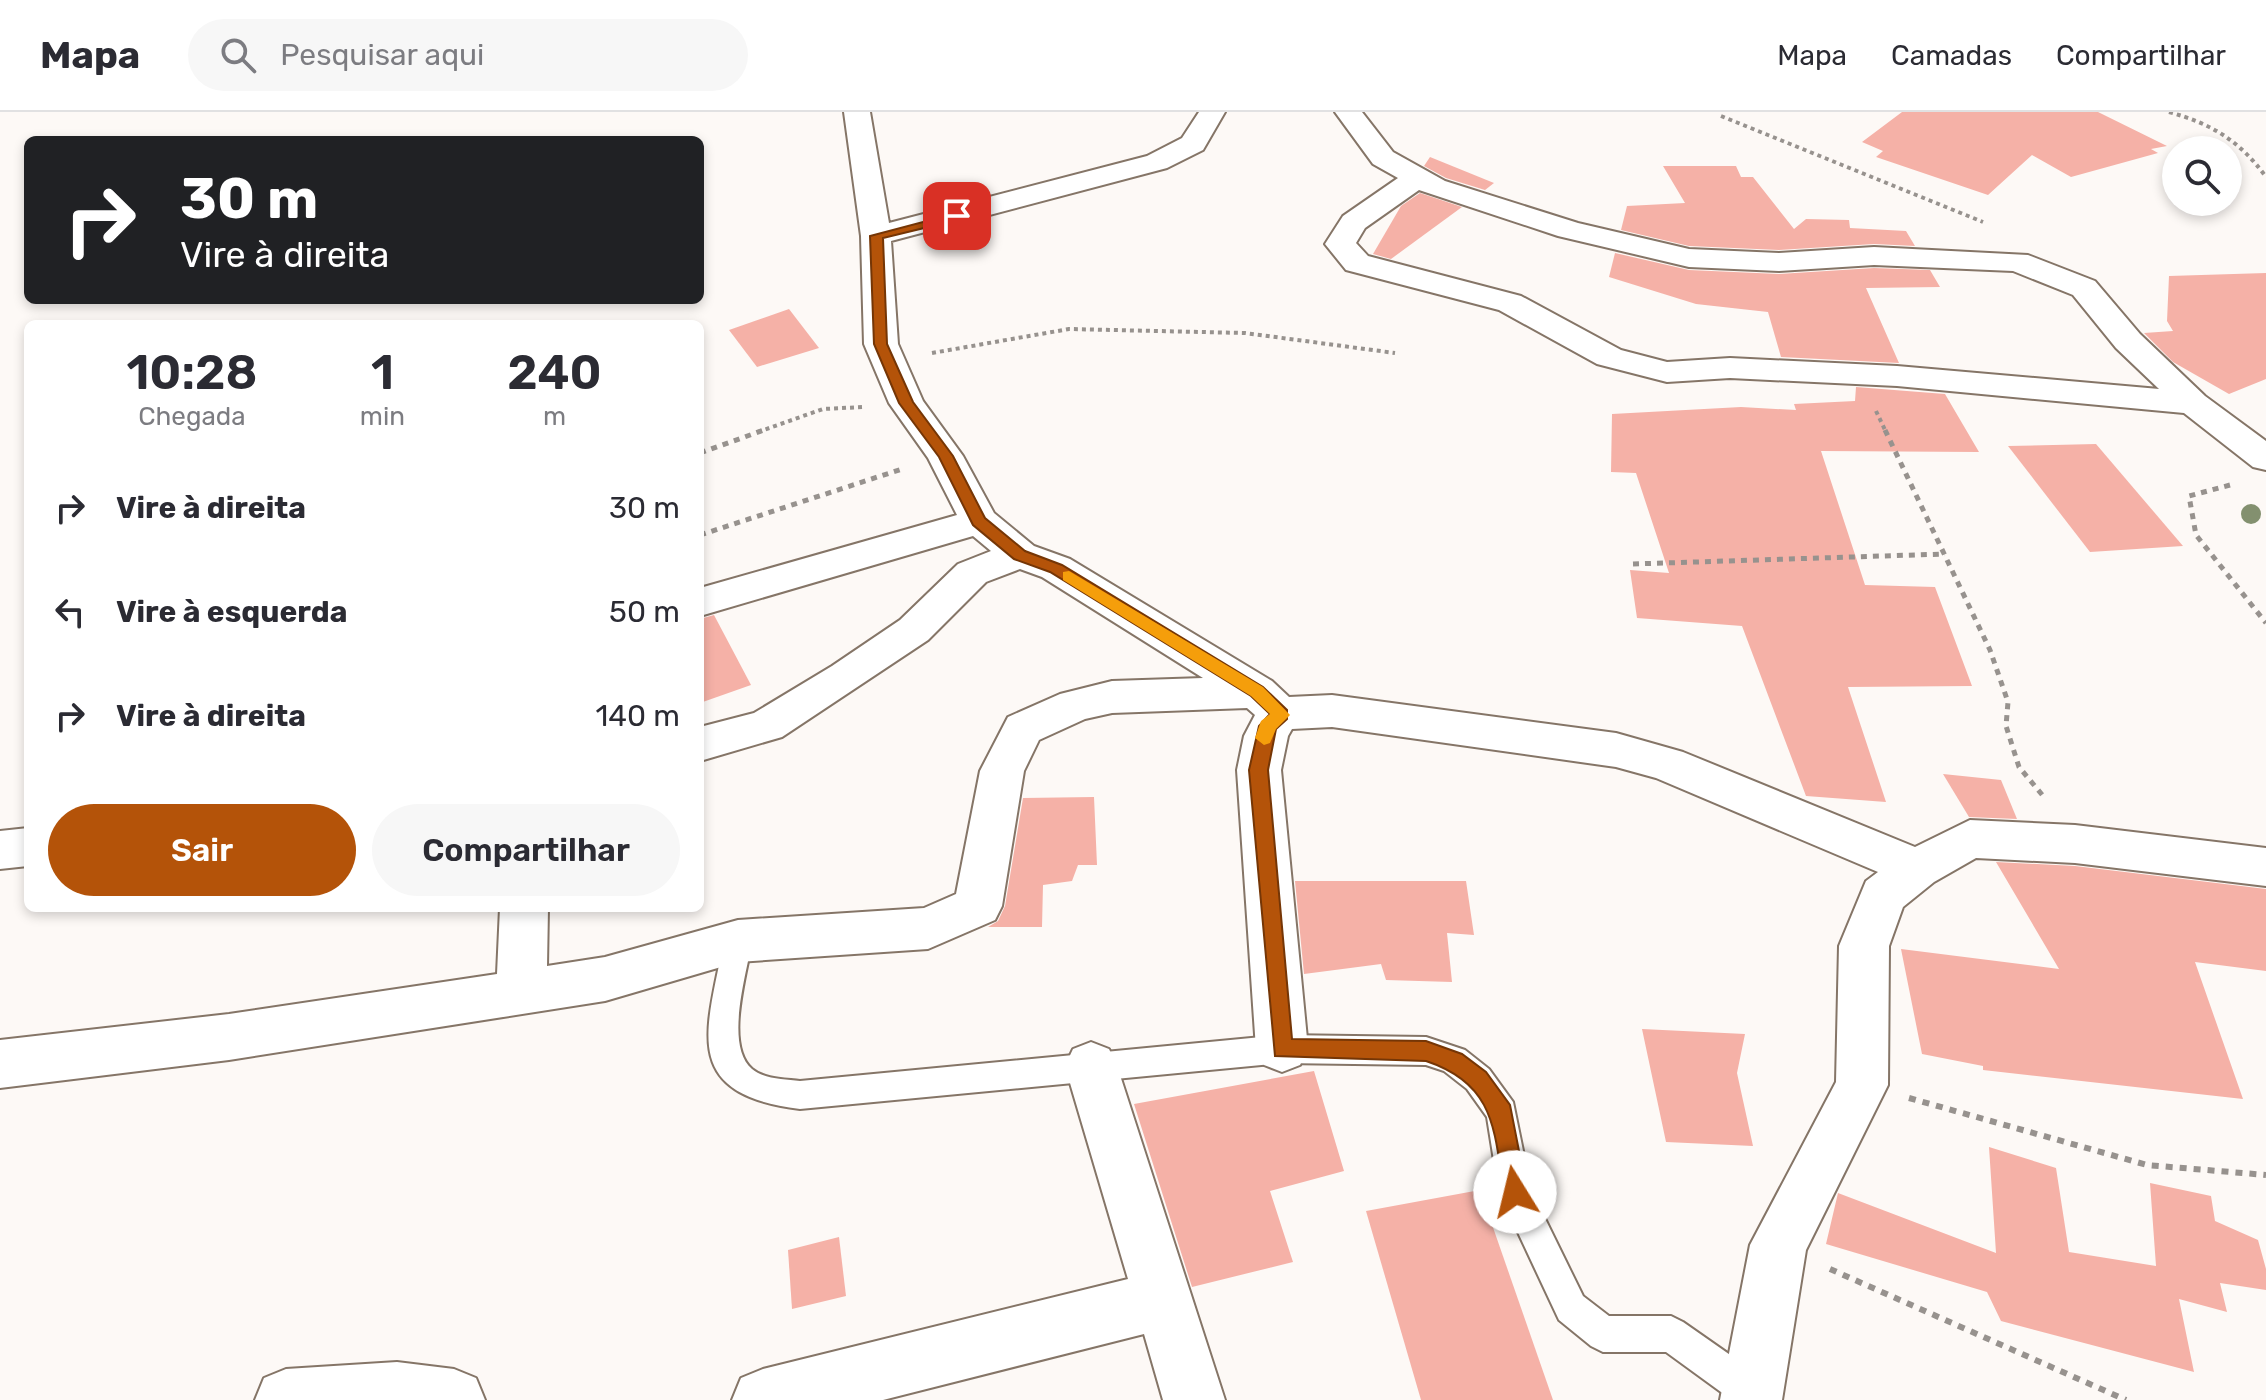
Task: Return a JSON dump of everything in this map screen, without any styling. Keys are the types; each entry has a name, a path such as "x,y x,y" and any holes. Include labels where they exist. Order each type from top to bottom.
{"street":[{"path":"857,112 876,236 881,344 906,403 945,456 979,521 1020,555 1056,568 1269,703"},
{"path":"876,236 1157,162 1193,144 1212,112"},
{"path":"1348,112 1383,158 1435,187 1569,230 1689,258 1779,262 1874,256 2017,262 2084,288 2128,341 2193,403 2266,459"},
{"path":"1418,177 1354,222 1340,244 1357,263 1510,303 1609,357 1667,372 1730,368 1859,374 2193,403"},
{"path":"704,601 979,521"},
{"path":"704,743 767,726 847,677 914,630 972,573 1020,555"},
{"path":"0,1064 229,1037 521,989 605,979 738,941 928,928 978,906 1002,771 1023,729 1075,705 1112,697 1269,703 1616,750 1667,764 1917,868"},
{"path":"1269,703 1268,726 1259,770 1282,1049"},
{"path":"1752,1396 1778,1245 1862,1085 1864,946 1883,895 1917,868 1970,839 2075,844 2266,867"},
{"path":"0,850 24,847"},
{"path":"521,989 524,912"},
{"path":"1091,1066 1194,1400"},
{"path":"763,1400 1162,1300"},
{"path":"286,1400 397,1392 454,1400"}],"lane":[{"path":"738,941 724,1032 725,1062 738,1081 766,1094 800,1095 1282,1049 1426,1051 1454,1060 1478,1079 1502,1112 1515,1192 1571,1308 1603,1334 1671,1334 1752,1396"}],"path":[{"path":"2169,112 2205,121 2244,146 2266,177"},
{"path":"1721,116 1983,222"},
{"path":"888,360 1069,329 1245,333 1395,353"},
{"path":"1859,374 1990,650 2008,702 2006,726 2019,767 2056,811 2075,844"},
{"path":"704,452 823,409 872,407 919,421"},
{"path":"704,534 945,456"},
{"path":"2235,484 2189,496 2196,535 2266,623"},
{"path":"1633,564 1945,554"},
{"path":"1862,1085 2147,1165 2266,1175"},
{"path":"1778,1245 2126,1400"}],"building":[{"path":"1902,112 2098,112 2162,144 2162,147 2151,149 2158,153 2071,177 2032,155 1988,195 1876,157 1883,151 1862,142"},
{"path":"1430,157 1494,183 1485,190 1446,178 1424,166"},
{"path":"1663,166 1736,166 1741,177 1753,177 1794,229 1806,219 1849,220 1850,228 1906,231 1915,246 1874,244 1779,250 1689,246 1621,230 1627,206 1685,203"},
{"path":"1420,193 1462,207 1391,259 1373,254 1401,206"},
{"path":"1615,253 1689,270 1779,274 1874,268 1930,270 1940,287 1866,288 1899,363 1781,357 1768,312 1696,304 1609,277"},
{"path":"2266,273 2266,379 2229,394 2173,362 2144,333 2173,331 2167,321 2169,276"},
{"path":"789,309 819,348 757,367 729,330"},
{"path":"1856,387 1945,394 1979,452 1821,451 1865,585 1935,587 1972,686 1848,687 1886,802 1806,796 1742,626 1637,618 1630,570 1669,573 1636,473 1611,472 1612,414 1741,407 1796,410 1794,404 1855,401"},
{"path":"2096,444 2183,546 2090,552 2008,446"},
{"path":"714,615 751,685 704,702 704,618"},
{"path":"1943,774 2001,780 2017,819 1969,817"},
{"path":"1094,797 1097,865 1078,865 1072,881 1043,885 1042,927 988,927 998,921 1005,906 1023,798"},
{"path":"1996,862 2075,866 2266,889 2266,971 2195,962 2243,1099 1983,1070 1983,1066 1922,1054 1901,949 2059,969"},
{"path":"1295,881 1466,881 1474,935 1447,933 1452,982 1386,980 1381,964 1304,974"},
{"path":"1642,1029 1745,1034 1737,1073 1753,1146 1666,1142"},
{"path":"1314,1071 1344,1171 1270,1191 1293,1262 1192,1287 1134,1104"},
{"path":"1989,1147 2056,1168 2069,1252 2156,1266 2150,1183 2211,1196 2215,1221 2258,1240 2266,1269 2266,1290 2220,1283 2227,1312 2179,1299 2194,1372 2001,1321 1987,1292 1826,1244 1838,1193 1996,1253"},
{"path":"1480,1190 1553,1400 1421,1400 1366,1211"},
{"path":"839,1237 846,1296 792,1309 788,1250"}],"slow traffic":[{"path":"1069,576 1257,692 1281,715 1268,726 1264,738"}],"route":[{"path":"957,216 876,236 880,270 881,344 906,403 945,456 979,521 999,538 1020,555 1056,568 1212,663 1257,692 1281,715 1268,726 1259,770 1282,1049 1426,1051 1454,1060 1478,1079 1502,1112 1515,1192"}]}
